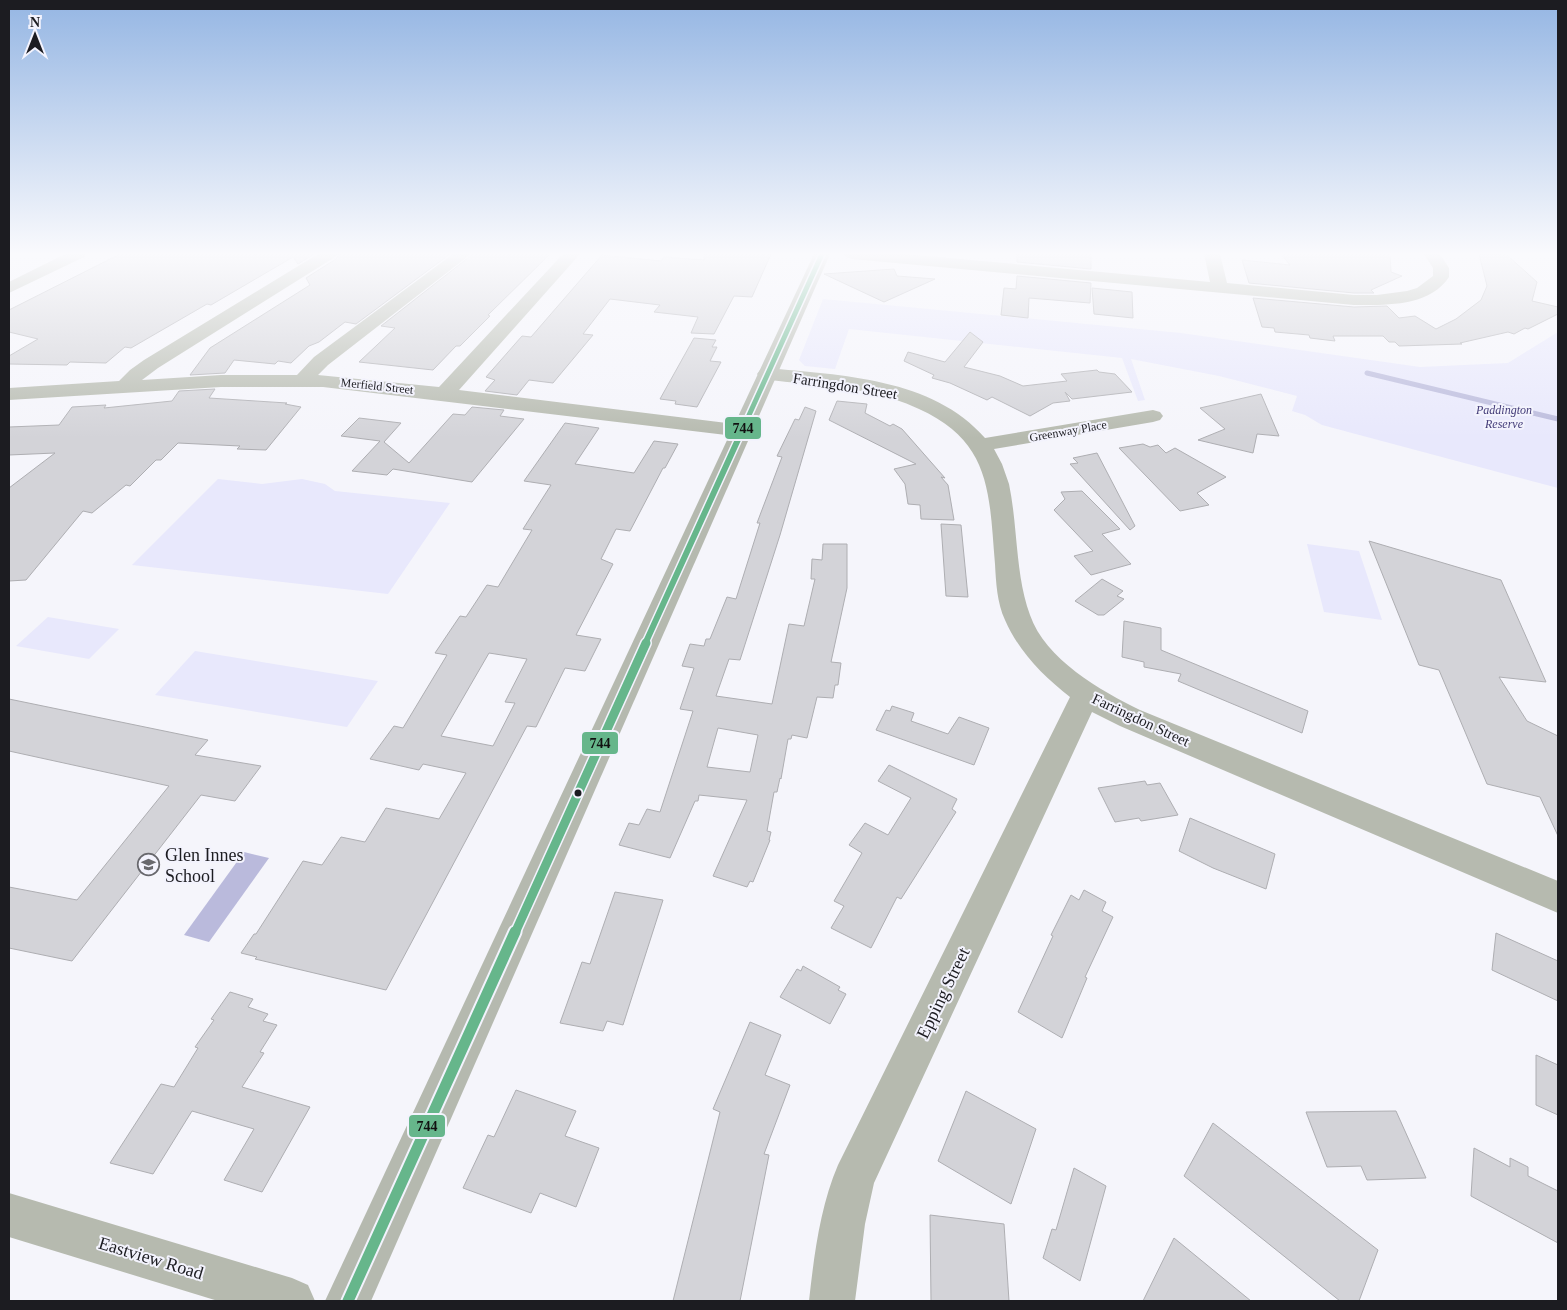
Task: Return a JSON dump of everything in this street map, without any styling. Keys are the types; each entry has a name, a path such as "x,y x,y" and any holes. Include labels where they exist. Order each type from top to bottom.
{"main road":[{"path":"348,1301 794,315"}],"street":[{"path":"125,387 137,374 151,364 230,315"},
{"path":"303,380 316,365 382,315"},
{"path":"444,394 516,315"},
{"name":"Farringdon Street","path":"767,374 862,386 907,396 947,415 982,445 991,461 997,479 1010,584 1018,619 1044,657 1086,694 1108,708 1139,722 1558,897"},
{"name":"Merfield Street","path":"9,394 221,381 303,380 340,382 444,394 743,431"},
{"name":"Greenway Place","path":"982,445 1153,416"},
{"name":"Epping Street","path":"832,1301 843,1224 853,1180 1086,694"},
{"name":"Eastview Road","path":"9,1215 292,1301"}],"green space":[{"name":"Paddington Reserve","path":"817,315 993,315 1181,333 1420,367 1508,363 1558,332 1558,488 1322,425 1305,415 1292,411 1297,396 1219,376 1131,359 1145,400 1138,401 1122,358 849,329 835,369 805,366 799,360"},
{"path":"218,479 262,484 302,479 325,484 335,491 450,503 388,594 132,565"},
{"path":"1307,544 1359,551 1382,620 1324,612"},
{"path":"48,617 119,629 89,659 16,646"},
{"path":"195,651 378,681 347,727 155,695"}],"water":[{"path":"244,852 269,858 209,942 184,935"}],"building":[{"path":"9,315 188,315 131,348 125,347 106,363 70,362 67,365 9,364 9,356 38,339 9,332"},
{"path":"262,315 368,315 356,324 345,322 319,342 309,346 291,363 278,361 275,364 234,360 225,373 190,375 210,348"},
{"path":"395,315 490,316 460,346 456,346 433,370 359,362 395,328 381,326"},
{"path":"550,315 598,315 583,334 593,335 553,383 529,380 517,395 485,391 495,380 486,377 522,336 531,337"},
{"path":"682,315 724,315 714,334 691,333 698,317"},
{"path":"1002,315 1028,315 1028,318"},
{"path":"1105,315 1133,315 1133,318"},
{"path":"1258,315 1396,315 1399,318 1415,316 1436,329 1461,315 1556,315 1514,334 1508,332 1460,343 1462,344 1399,346 1395,342 1389,342 1383,336 1333,336 1335,341 1310,338 1309,335 1275,332 1274,328 1262,327"},
{"path":"970,332 983,342 964,367 1000,376 1023,386 1067,381 1061,374 1097,370 1099,372 1115,374 1132,392 1072,399 1065,392 1070,401 1053,403 1030,416 992,397 987,400 950,383 932,378 934,375 904,361 908,352 945,362"},
{"path":"694,338 716,340 712,347 717,347 710,361 721,362 697,407 675,404 676,401 660,399"},
{"path":"215,389 209,398 287,403 285,404 301,407 266,450 237,449 240,446 178,443 161,460 156,460 130,486 126,485 92,513 83,511 26,580 9,581 9,488 55,453 9,455 9,427 59,425 72,407 106,405 104,408 172,401 179,391"},
{"path":"1261,394 1279,436 1257,434 1253,453 1198,440 1225,429 1200,408"},
{"path":"837,401 867,404 865,413 890,426 893,424 902,429 945,478 941,477 948,485 954,520 921,519 920,505 908,504 905,484 894,469 916,464 829,420"},
{"path":"472,407 504,410 500,416 524,419 472,482 393,469 387,475 352,471 380,441 341,436 359,418 401,423 384,442 409,463 453,414 465,415"},
{"path":"805,407 816,411 780,535 740,660 729,659 716,696 772,704 789,624 804,626 815,579 811,579 812,559 822,560 823,544 847,544 847,588 831,662 841,663 838,685 835,685 833,698 817,697 807,738 792,735 791,739 788,739 781,779 777,792 774,792 767,831 771,832 770,840 753,882 750,881 747,887 713,876 747,800 699,795 698,801 695,801 670,858 619,845 629,823 639,825 647,809 660,812 693,711 680,709 694,668 682,666 690,644 704,646 706,639 710,639 727,597 736,599 760,523 757,523 782,457 777,456 795,419 799,420","holes":["718,728 758,735 750,772 707,767"]},
{"path":"565,423 599,428 575,464 634,473 654,441 678,444 665,468 663,468 630,531 616,529 601,559 613,564 576,635 601,639 585,671 565,668 536,727 527,726 386,990 255,959 257,957 241,953 254,934 256,934 303,861 322,865 341,837 365,842 386,808 439,819 466,773 423,764 419,770 370,759 394,726 403,728 447,655 435,653 460,616 466,617 487,585 498,587 532,530 523,529 551,485 524,481","holes":["489,653 527,659 505,702 515,703 493,746 441,736"]},
{"path":"1143,444 1150,447 1158,445 1166,453 1175,448 1226,477 1197,493 1209,505 1180,511 1119,448"},
{"path":"1097,453 1135,526 1130,530 1070,464 1078,463 1073,458"},
{"path":"1082,491 1120,529 1102,534 1131,564 1091,575 1074,556 1093,551 1054,510 1065,499 1061,492"},
{"path":"941,524 961,525 968,597 946,596"},
{"path":"1369,541 1501,580 1546,682 1499,677 1527,721 1558,736 1558,836 1540,797 1487,784 1439,670 1419,665"},
{"path":"1102,579 1123,591 1117,596 1124,599 1104,615 1098,615 1075,601"},
{"path":"1124,621 1161,628 1161,650 1308,711 1302,733 1178,681 1181,674 1144,667 1144,662 1122,657"},
{"path":"9,699 208,740 195,755 261,766 235,801 201,795 72,961 9,948 9,887 77,900 169,786 9,751"},
{"path":"892,706 914,713 911,721 948,734 959,717 989,728 974,765 876,730 886,710 890,711"},
{"path":"889,765 957,799 952,809 956,812 901,899 897,897 871,948 831,928 844,906 834,901 862,853 849,845 865,823 888,835 911,798 878,781"},
{"path":"1145,781 1147,785 1160,783 1178,815 1141,821 1139,818 1115,822 1098,788"},
{"path":"1190,818 1275,854 1266,889 1213,868 1179,851"},
{"path":"1084,890 1106,902 1102,911 1113,917 1085,977 1087,978 1062,1038 1018,1012 1053,936 1051,935 1071,895 1079,900"},
{"path":"615,892 663,900 623,1025 607,1021 603,1031 560,1023 582,962 590,964"},
{"path":"1496,933 1558,961 1558,1001 1492,970"},
{"path":"803,966 840,987 838,990 846,994 830,1024 780,997 797,969 801,971"},
{"path":"230,992 253,999 248,1007 268,1014 263,1021 277,1025 260,1052 264,1053 242,1087 310,1107 262,1192 224,1180 254,1129 192,1111 153,1174 110,1163 161,1084 174,1087 198,1048 195,1047 214,1020 211,1019"},
{"path":"750,1022 781,1035 765,1075 790,1085 764,1154 769,1155 740,1301 673,1301 720,1112 713,1109"},
{"path":"1536,1055 1558,1065 1558,1115 1536,1105"},
{"path":"516,1090 576,1111 565,1136 599,1148 576,1207 540,1193 531,1213 463,1188 488,1135 494,1137"},
{"path":"966,1091 1036,1129 1011,1204 938,1161"},
{"path":"1396,1111 1426,1178 1367,1180 1361,1166 1327,1167 1306,1112"},
{"path":"1213,1123 1378,1250 1359,1301 1340,1301 1184,1176"},
{"path":"1474,1148 1510,1167 1510,1158 1528,1167 1528,1176 1558,1191 1558,1243 1471,1196"},
{"path":"1074,1168 1106,1186 1080,1281 1043,1258 1052,1229 1056,1230"},
{"path":"930,1215 1004,1224 1009,1301 931,1301"},
{"path":"1174,1238 1251,1301 1143,1301"}],"waterway":[{"path":"1367,373 1558,419"}],"transit line":[{"name":"744","path":"348,1301 794,315"}],"place":[{"name":"Glen Innes School","path":"149,865"}]}
